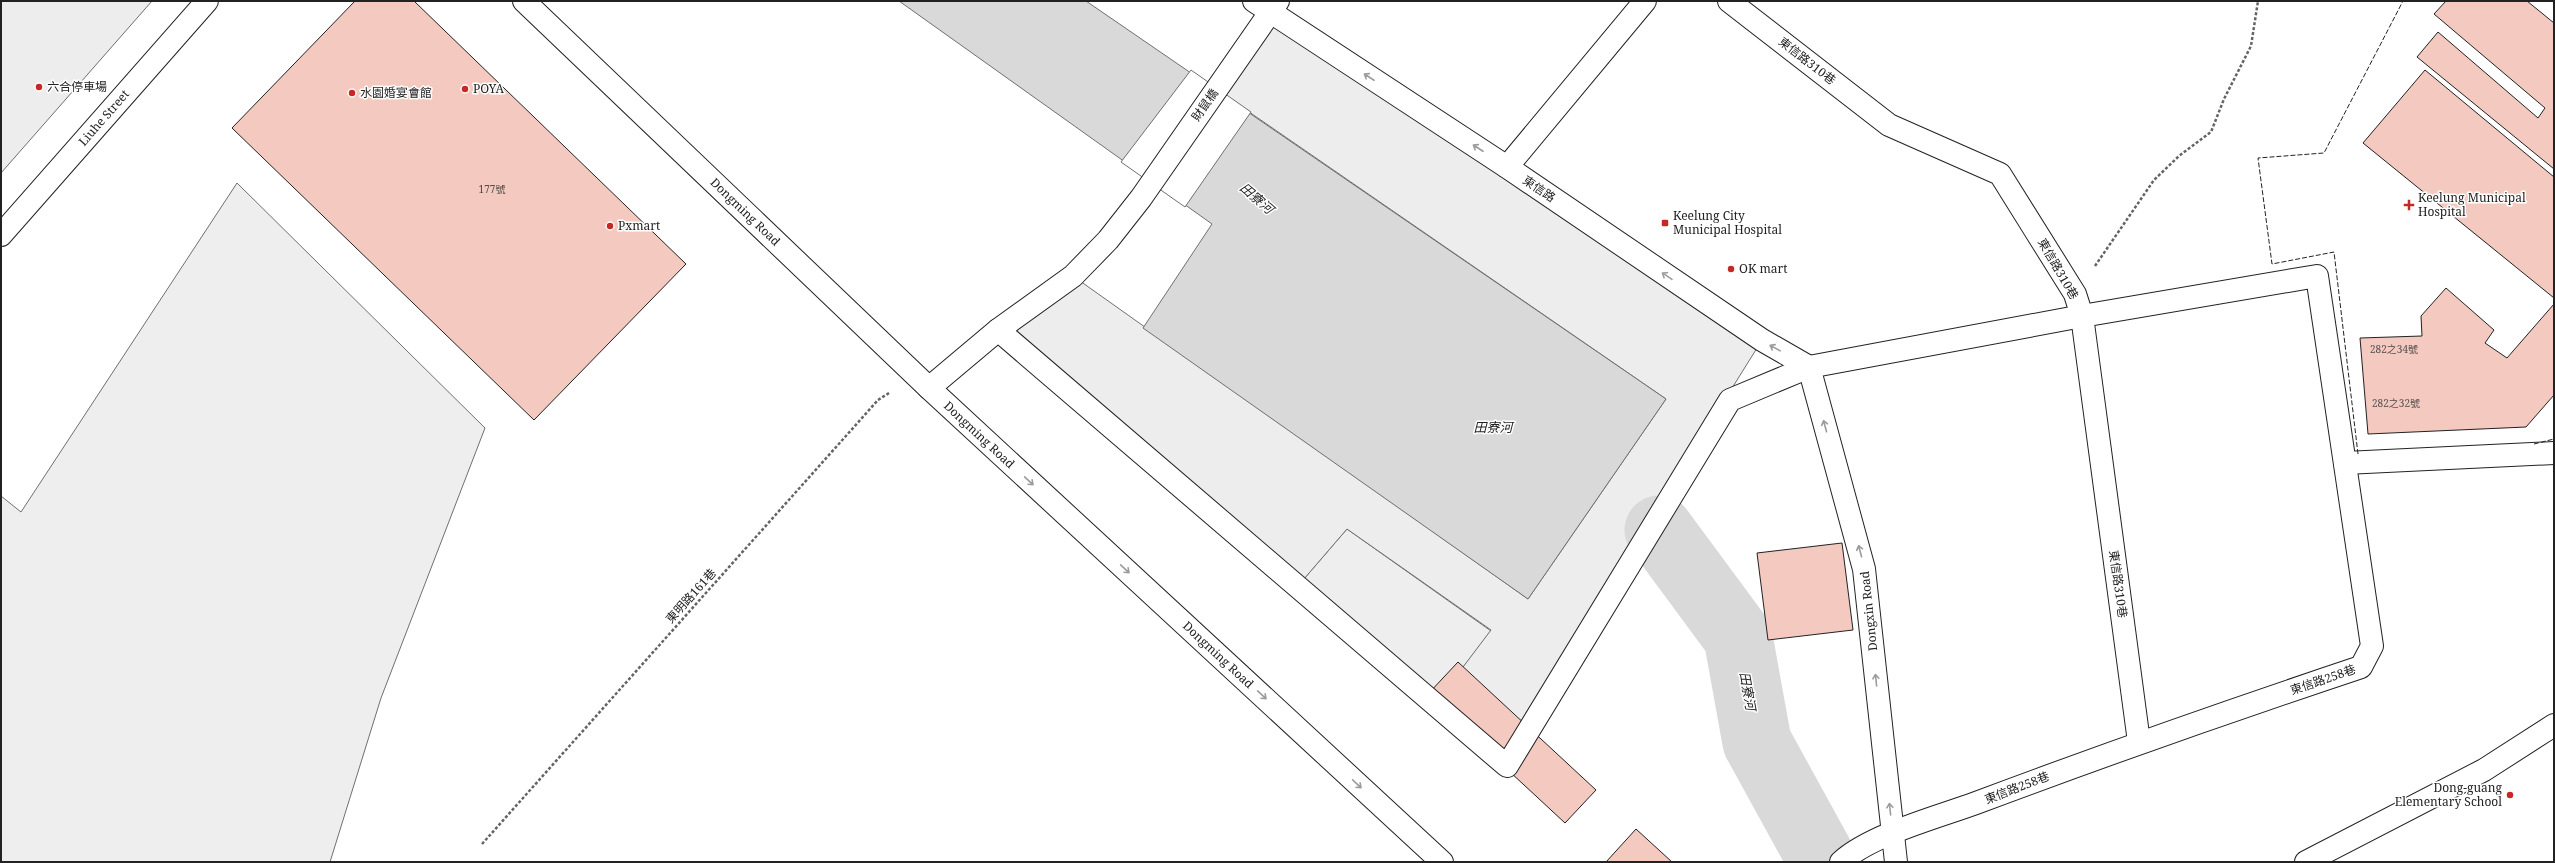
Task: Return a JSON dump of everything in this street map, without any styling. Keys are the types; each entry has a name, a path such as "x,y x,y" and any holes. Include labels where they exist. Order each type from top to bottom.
{"street":[{"name":"Liuhe Street","path":"1,235 207,1"},
{"name":"Dongming Road","path":"524,1 929,388 1442,862"},
{"path":"1507,167 1645,1"},
{"name":"東信路310巷","path":"1729,1 1889,124 2000,174 2076,294 2082,316 2139,742"},
{"name":"財鼠橋","path":"929,388 998,330 1073,276 1108,240 1141,198 1267,4"},
{"name":"東信路","path":"1267,4 1762,340 1809,367"},
{"name":"東信路258巷","path":"1846,857 1892,834 2139,742 2361,667 2372,646 2317,276 2082,316"},
{"path":"998,330 1507,766 1730,400 1809,367 2082,316"},
{"name":"Dongxin Road","path":"1809,367 1864,569 1896,862"},
{"path":"2345,463 2554,453"},
{"path":"2306,862 2484,770 2554,725"}],"path":[{"path":"2076,294 2154,180 2179,156 2211,132 2224,99 2251,46 2258,1"},
{"name":"東明路161巷","path":"482,844 878,400 896,388 929,388"}],"shaded area":[{"name":"六合停車場","path":"1,1 152,1 1,173"},
{"path":"1269,11 1762,340 1562,661 1497,758 1435,704 1491,630 1347,529 1297,587 1008,341 1038,299 1073,276 1528,599 1666,399 1223,94"},
{"path":"237,183 485,428 381,698 330,862 1,862 1,496 21,512"},
{"path":"1347,529 1491,631 1435,704 1297,587"}],"water":[{"name":"田寮河","path":"899,1 1086,1 1666,399 1528,599 1143,328 1212,224"}],"pier":[{"path":"1191,70 1251,112 1185,207 1121,162"}],"building":[{"path":"355,1 414,1 686,264 534,420 232,128"},
{"path":"2446,1 2527,1 2554,23 2554,169 2417,57 2438,32 2538,118 2545,108 2434,14"},
{"path":"2425,70 2554,177 2554,298 2363,143"},
{"path":"2446,288 2494,330 2485,343 2507,358 2554,304 2554,395 2526,427 2368,434 2360,338 2422,336 2421,316"},
{"path":"1842,543 1853,630 1768,640 1757,553"},
{"path":"1458,662 1527,726 1496,759 1428,694"},
{"path":"1527,726 1596,790 1565,823 1496,759"},
{"path":"1636,829 1672,862 1606,862"}],"waterway":[{"name":"田寮河","path":"1659,530 1738,637 1757,742 1823,862"}],"fence":[{"path":"2358,454 2334,252 2272,264 2258,158 2324,153 2403,1"},
{"path":"2534,444 2554,439"}],"place":[{"name":"六合停車場","path":"39,87"},
{"name":"POYA","path":"465,89"},
{"name":"水園婚宴會館","path":"352,93"},
{"name":"Keelung Municipal Hospital","path":"2409,205"},
{"name":"Keelung City Municipal Hospital","path":"1665,223"},
{"name":"Pxmart","path":"610,226"},
{"name":"OK mart","path":"1731,269"},
{"name":"Dong-guang Elementary School","path":"2510,795"}]}
